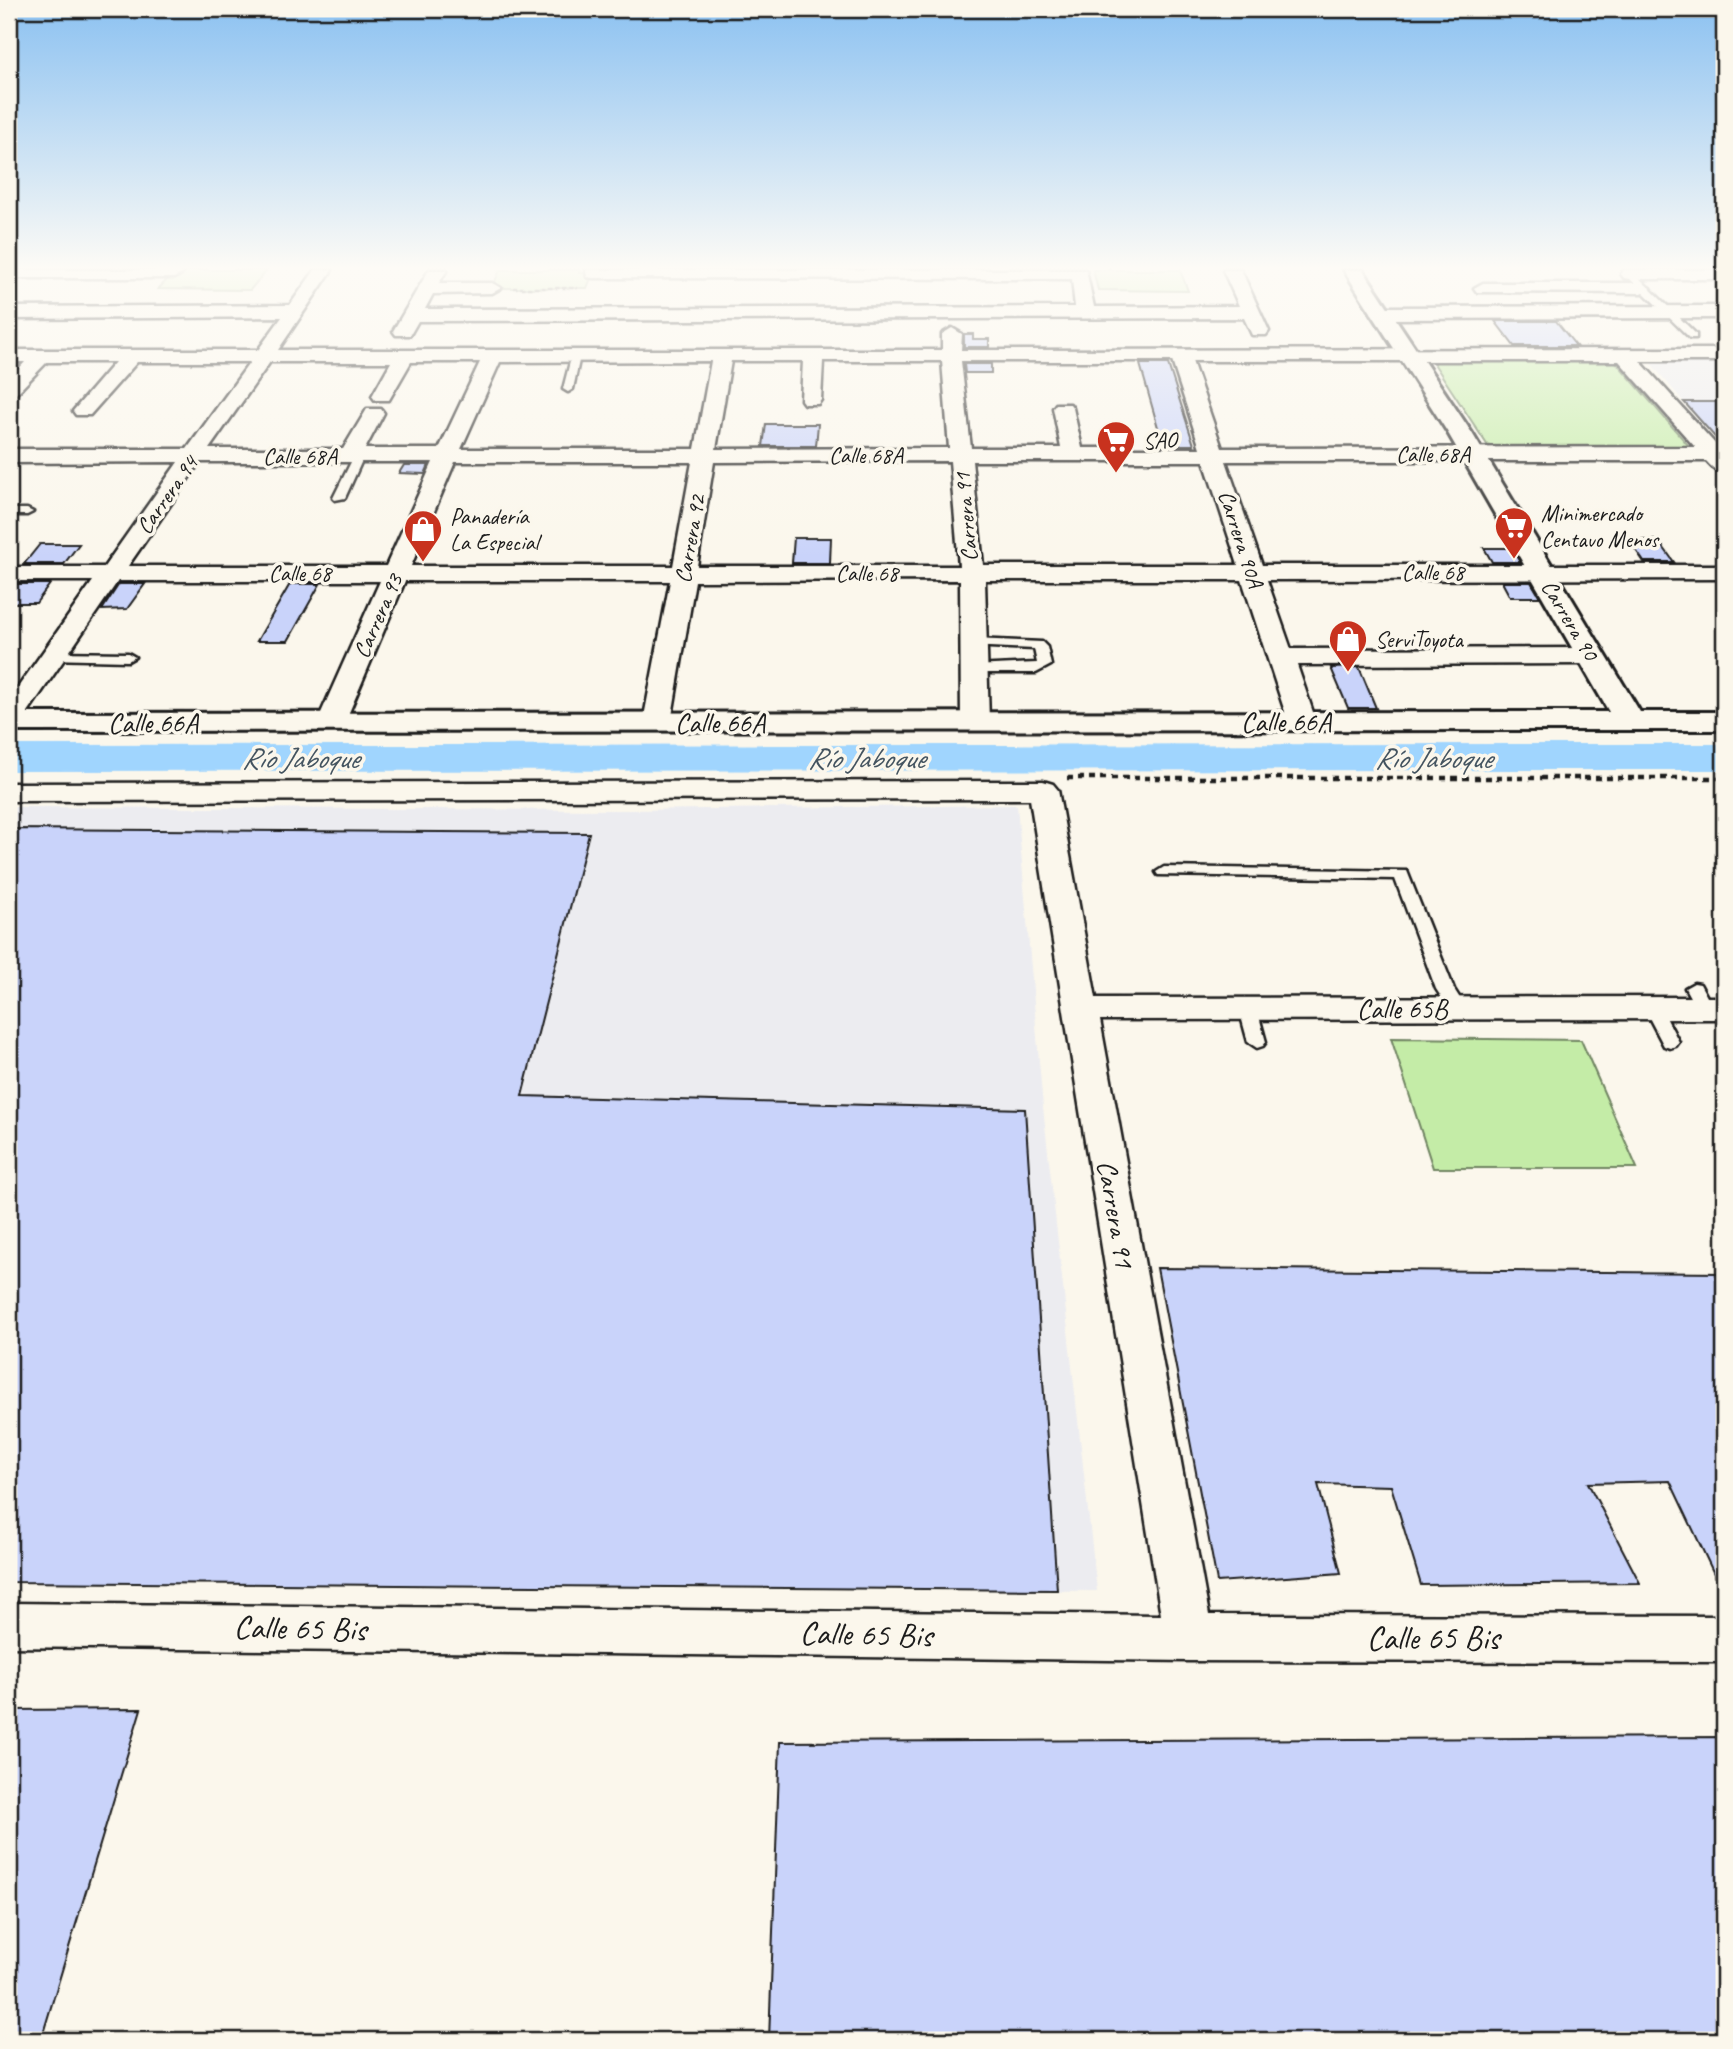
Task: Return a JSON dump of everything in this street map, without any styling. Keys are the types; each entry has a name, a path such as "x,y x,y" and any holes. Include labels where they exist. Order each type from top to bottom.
{"street":[{"path":"9,390 33,366"},
{"path":"83,411 123,366"},
{"name":"Carrera 94","path":"9,721 258,366"},
{"path":"355,456 392,366"},
{"name":"Carrera 93","path":"331,722 445,456 488,366"},
{"name":"Carrera 92","path":"657,722 720,366"},
{"path":"811,400 813,366"},
{"name":"Carrera 91","path":"952,366 972,573 975,722"},
{"name":"Carrera 90A","path":"1183,366 1302,721"},
{"name":"Carrera 90","path":"1415,366 1472,454 1630,721"},
{"path":"1634,366 1720,458"},
{"path":"1063,408 1073,455"},
{"name":"Calle 68A","path":"9,456 1472,454 1720,458"},
{"name":"Calle 68","path":"9,574 1724,572"},
{"path":"1280,657 1592,656"},
{"name":"Calle 66A","path":"9,721 1724,721"},
{"name":"Carrera 91","path":"9,792 1043,790 1189,1638"},
{"name":"Calle 65B","path":"1081,1009 1653,1008 1707,1001"},
{"name":"Calle 65 Bis","path":"9,1625 1189,1638 1724,1639"}],"lane":[{"path":"568,389 573,366"},
{"path":"339,498 355,456"},
{"path":"9,512 27,512"},
{"path":"973,643 1037,645 1041,647 1044,665 1036,669 974,670"},
{"path":"53,656 128,657"},
{"path":"1164,872 1401,874 1445,989 1457,1008"},
{"path":"1653,1008 1670,1042"},
{"path":"1248,1009 1257,1042"}],"shaded area":[{"path":"1653,366 1724,366 1724,402 1684,402"},
{"path":"1017,805 1043,1107 1097,1591 9,1582 9,807 626,810"}],"green space":[{"path":"1435,366 1619,366 1689,446 1488,446"},
{"path":"1391,1038 1581,1040 1637,1168 1433,1168"}],"building":[{"path":"964,366 991,366 991,373 965,373"},
{"path":"1140,366 1169,366 1194,445 1163,445"},
{"path":"1684,402 1724,402 1724,445 1722,445"},
{"path":"766,424 818,424 816,446 763,446"},
{"path":"404,465 429,465 425,474 399,473"},
{"path":"794,538 831,538 830,563 792,563"},
{"path":"1629,540 1658,540 1674,562 1644,562"},
{"path":"40,544 79,544 64,564 24,564"},
{"path":"1484,548 1511,548 1520,562 1492,562"},
{"path":"1502,582 1531,582 1540,597 1510,597"},
{"path":"9,584 50,584 36,603 9,603"},
{"path":"119,584 145,584 127,609 102,610"},
{"path":"290,584 320,584 288,641 257,641"},
{"name":"ServiToyota","path":"1359,667 1376,708 1348,708 1331,668"},
{"path":"9,829 589,833 522,1096 1025,1109 1057,1590 9,1582"},
{"path":"1157,1268 1724,1273 1724,1595 1670,1481 1588,1483 1640,1583 1421,1585 1391,1486 1318,1484 1341,1573 1217,1582"},
{"path":"141,1709 41,2040 9,2040 9,1710"},
{"path":"1724,1737 1724,2040 769,2040 780,1742"}],"waterway":[{"name":"Río Jaboque","path":"9,758 1724,757"}],"place":[{"name":"SAO","path":"1116,474"},
{"name":"Minimercado Centavo Menos","path":"1514,560"},
{"name":"Panadería La Especial","path":"423,563"},
{"name":"ServiToyota","path":"1348,673"}]}
